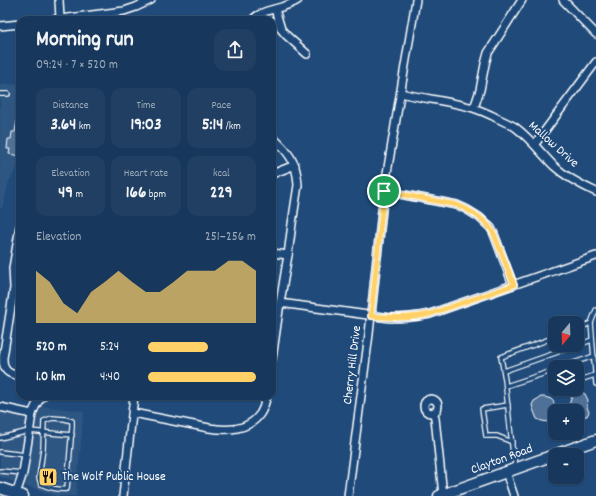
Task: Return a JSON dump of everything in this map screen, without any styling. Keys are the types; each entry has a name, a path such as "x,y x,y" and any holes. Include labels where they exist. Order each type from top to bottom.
{"main road":[{"name":"Clayton Road","path":"441,495 596,440"},
{"path":"0,488 19,495"}],"street":[{"path":"59,0 60,16"},
{"path":"84,16 124,11 151,0"},
{"path":"258,16 268,10 286,6 298,0"},
{"name":"Cherry Hill Drive","path":"348,496 369,334 384,191 416,0"},
{"path":"474,108 480,90 484,64 488,53 522,0"},
{"path":"563,0 596,34"},
{"path":"276,8 280,29 307,54"},
{"path":"0,26 16,24"},
{"path":"535,144 596,62"},
{"name":"Mallow Drive","path":"401,93 474,108 514,127 535,144 556,167 567,176 596,192"},
{"path":"276,141 286,150 295,165 298,179 276,331"},
{"path":"276,172 295,165"},
{"path":"384,191 457,205 479,217 491,228 514,285"},
{"path":"16,250 13,268 14,288 3,364 10,374 16,375"},
{"path":"276,253 288,254"},
{"path":"280,303 371,316 396,318 419,317 596,256"},
{"path":"19,495 32,414 38,400"},
{"path":"123,496 134,400"},
{"path":"133,413 220,430 241,428 256,419 265,400"},
{"path":"0,408 32,414"},
{"path":"433,412 435,418 441,495"},
{"path":"506,472 514,496"}],"lane":[{"path":"0,94 8,94"},
{"path":"596,310 591,324 596,384"},
{"path":"584,326 591,324"},
{"path":"516,468 513,455 506,386 501,357 548,340"},
{"path":"504,371 592,340"},
{"path":"582,360 594,356"},
{"path":"506,386 548,372"},
{"path":"584,379 595,375"},
{"path":"508,404 482,409 486,436 497,436 512,442"},
{"path":"52,418 64,418 72,421 67,489 44,486 41,484 40,478 44,432 44,421 52,418"},
{"path":"0,438 29,431 72,435"},
{"path":"0,452 26,455"},
{"path":"0,471 23,473"}],"shaded area":[{"path":"16,84 16,170 9,181 2,209 0,208 0,85"},
{"path":"40,406 84,411 76,496 56,496 0,477 0,411 24,416"}],"building":[{"path":"16,126 16,155 9,154 10,149 7,149 8,139 11,139 12,132 15,132"},
{"path":"585,394 588,400 587,407 589,412 587,416 584,416 584,404 569,404 572,396 584,396"},
{"path":"541,397 545,397 554,402 554,404 548,404 548,422 537,419 532,405 534,401"}],"place":[{"name":"The Wolf Public House","path":"48,477"}],"route":[{"path":"384,191 457,205 472,212 486,222 494,234 514,285 419,317 390,318 371,316 384,191"}]}
